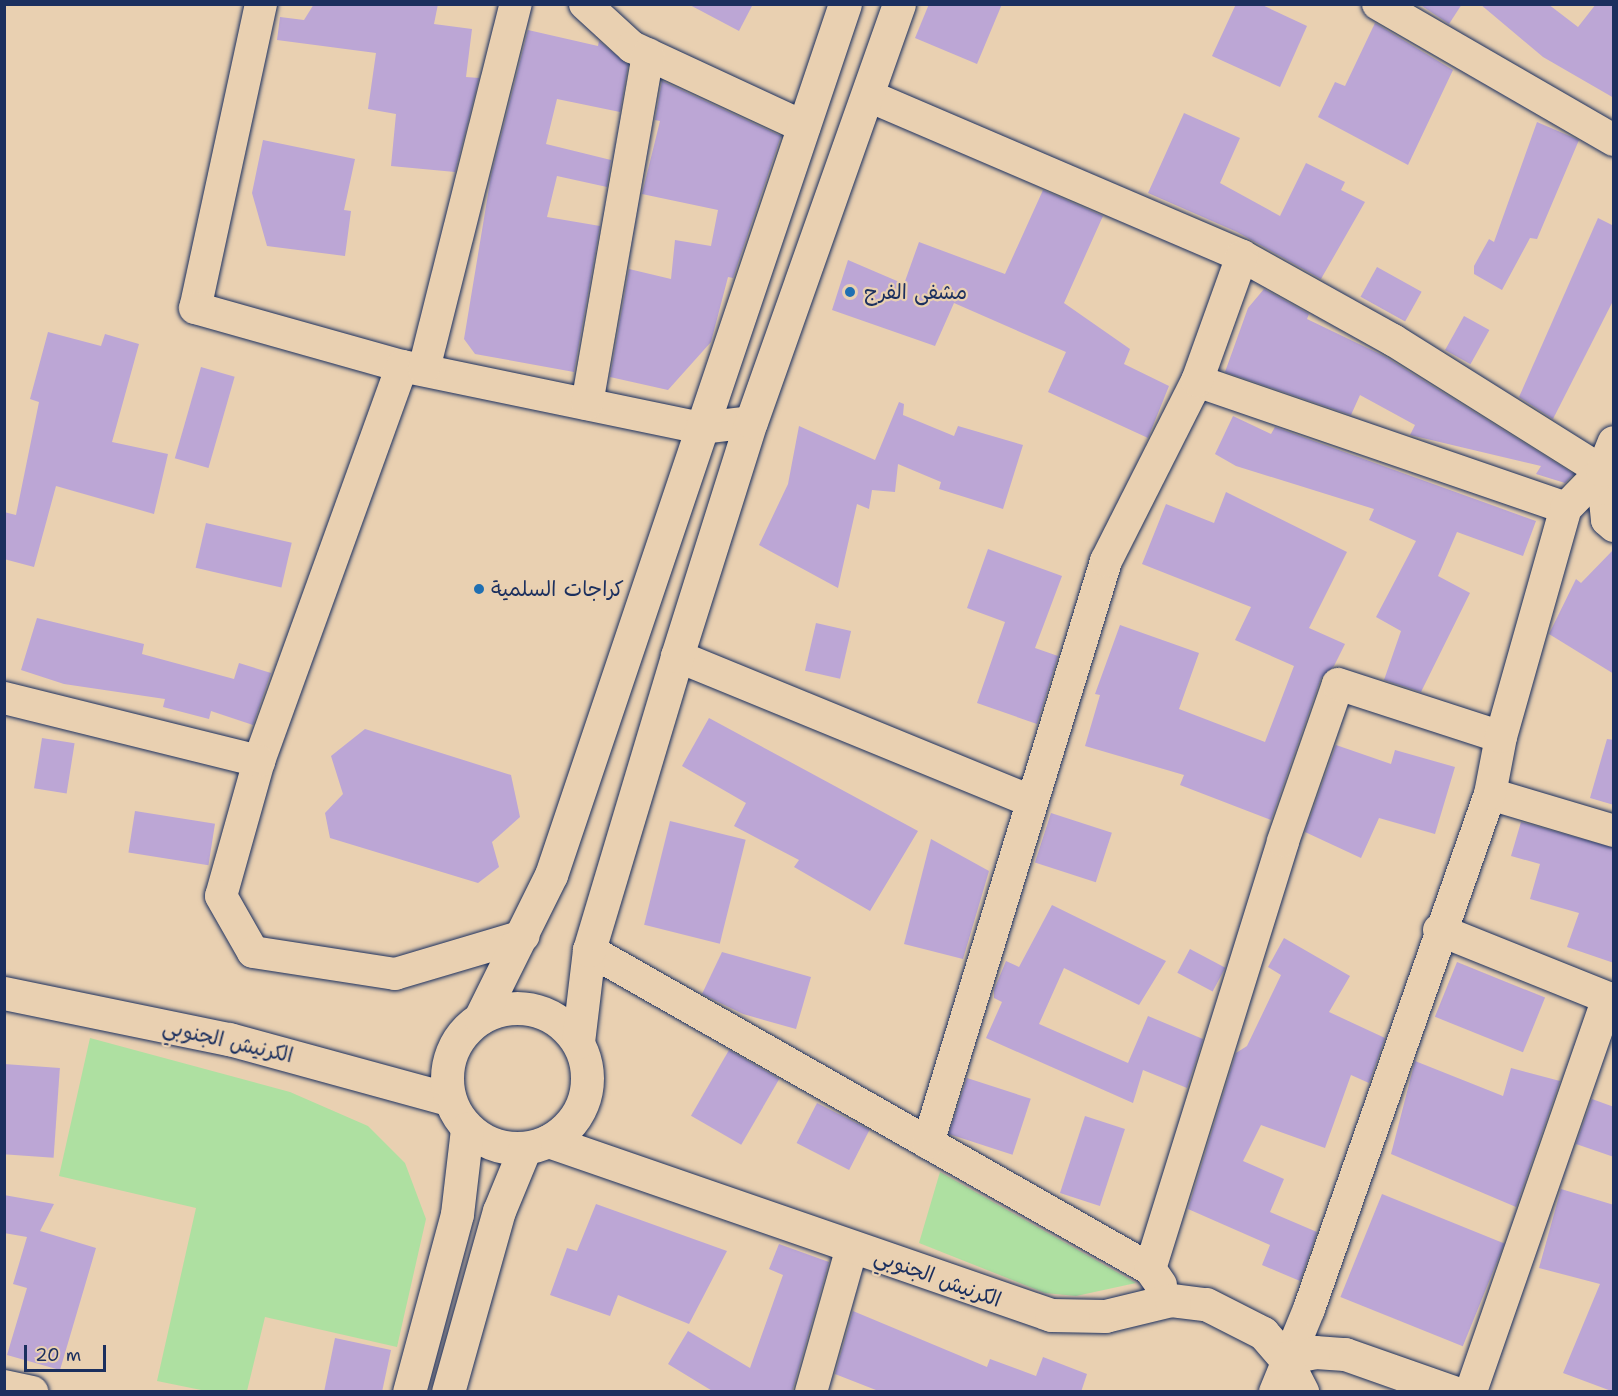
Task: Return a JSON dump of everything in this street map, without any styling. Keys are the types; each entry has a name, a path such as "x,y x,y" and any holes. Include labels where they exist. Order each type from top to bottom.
{"main road":[{"path":"536,1145 501,1146 467,1129 449,1099 446,1075 452,1052 480,1018 523,936 551,875 845,4"},
{"path":"578,1042 589,950 677,656 751,422 899,4"},
{"name":"الكرنيش الجنوبي","path":"4,993 229,1039 449,1099"},
{"path":"448,1392 499,1211 536,1145 581,1107 586,1063 578,1042 564,1025 523,1008 480,1018"},
{"path":"409,1392 457,1214 467,1129"},
{"name":"الكرنيش الجنوبي","path":"536,1145 852,1247 1051,1315 1104,1316 1171,1300 1206,1304 1242,1318 1285,1358 1302,1392"},
{"path":"1285,1358 1315,1352 1345,1354 1453,1392"}],"street":[{"path":"261,4 195,308 413,368 701,428 751,422"},
{"path":"516,4 413,368 259,761 221,896 253,952 395,975 523,936"},
{"path":"585,4 648,54 804,127"},
{"path":"1378,4 1614,140"},
{"path":"587,404 648,54"},
{"path":"868,96 1242,256 1393,340 1602,471"},
{"path":"927,1143 1030,801 1106,561 1197,381 1242,256"},
{"path":"1197,381 1566,508"},
{"path":"1275,1392 1285,1358 1309,1309 1439,930 1490,794 1501,737 1566,508 1602,471 1614,442"},
{"path":"1602,471 1607,520 1614,526"},
{"path":"677,656 1030,801"},
{"path":"1150,1269 1283,841 1338,684 1501,737"},
{"path":"4,698 259,761"},
{"path":"1490,794 1614,831"},
{"path":"1439,930 1608,998 1471,1392"},
{"path":"589,950 1150,1269 1171,1300"},
{"path":"811,1392 852,1247"},
{"path":"4,1386 32,1392"}],"green space":[{"path":"90,1038 290,1092 368,1126 405,1163 426,1219 397,1347 265,1317 247,1391 206,1391 157,1381 196,1208 59,1176"},
{"path":"940,1172 1136,1283 1076,1296 1045,1293 919,1243"}],"building":[{"path":"314,4 438,4 434,24 472,29 466,77 479,78 455,172 391,166 396,114 368,109 376,53 277,40 280,17 304,20"},
{"path":"688,4 753,4 739,31"},
{"path":"929,4 1002,4 977,64 915,38"},
{"path":"1236,4 1260,4 1307,26 1280,87 1212,56"},
{"path":"1419,4 1462,4 1449,24"},
{"path":"1480,4 1548,4 1578,27 1596,4 1614,4 1614,98 1543,57"},
{"path":"1375,23 1453,70 1408,165 1318,117 1335,82 1345,86"},
{"path":"528,30 598,46 599,41 628,65 620,112 557,99 546,144 611,160 607,187 557,176 547,217 600,226 574,372 475,354 464,339 491,176"},
{"path":"662,81 781,136 733,278 728,277 711,342 668,390 610,377 629,269 671,279 675,240 711,246 718,210 642,194 660,121 655,120"},
{"path":"1184,113 1240,138 1220,183 1280,216 1306,163 1345,182 1341,190 1365,202 1321,279 1237,232 1148,193"},
{"path":"1537,122 1579,140 1537,239 1530,238 1502,290 1474,274 1474,266 1489,239 1494,242"},
{"path":"263,140 355,159 344,210 351,211 345,256 267,246 252,193"},
{"path":"1043,190 1103,216 1064,303 1130,349 1124,364 1169,386 1148,438 1048,392 1066,352 954,303 935,346 832,310 848,260 904,284 919,242 1005,274"},
{"path":"1598,218 1614,226 1614,299 1553,419 1519,397"},
{"path":"1377,267 1422,292 1405,321 1361,297"},
{"path":"1264,289 1309,314 1307,319 1384,356 1574,474 1565,483 1536,474 1541,466 1410,435 1415,425 1360,395 1351,415 1225,372 1248,308"},
{"path":"1464,316 1489,330 1470,364 1445,350"},
{"path":"48,332 101,346 105,334 139,344 112,442 168,454 154,514 56,486 34,567 4,559 4,512 16,515 39,402 30,399"},
{"path":"201,367 235,377 208,468 175,458"},
{"path":"899,402 904,404 903,415 954,436 958,426 1023,445 1003,509 939,489 941,482 898,464 895,492 872,490 869,509 857,504 838,588 759,545 788,484 799,426 875,460"},
{"path":"1233,416 1271,434 1275,427 1536,521 1523,556 1457,532 1438,576 1470,593 1421,692 1384,680 1401,631 1376,617 1416,541 1369,520 1374,509 1236,466 1215,454"},
{"path":"1226,492 1347,552 1309,628 1345,644 1334,666 1321,678 1271,820 1180,785 1184,775 1085,746 1100,695 1095,694 1120,625 1199,653 1179,709 1265,742 1294,666 1235,640 1251,607 1142,564 1166,504 1214,523"},
{"path":"206,523 292,543 281,588 196,568"},
{"path":"988,549 1062,576 1035,648 1058,656 1037,724 977,703 1005,622 967,608"},
{"path":"1614,549 1614,674 1549,634 1576,579 1581,583"},
{"path":"37,618 144,644 142,654 234,679 239,663 271,673 253,725 211,711 209,719 163,707 165,699 64,684 21,670"},
{"path":"816,623 851,631 840,679 805,671"},
{"path":"709,718 918,831 870,911 794,867 799,860 734,826 746,803 682,766"},
{"path":"365,729 511,775 520,817 492,842 499,867 478,883 330,838 325,813 343,794 331,756"},
{"path":"42,738 75,743 67,794 34,788"},
{"path":"1607,739 1614,740 1614,805 1590,798"},
{"path":"1336,745 1391,764 1395,750 1455,767 1435,834 1379,818 1361,858 1305,832"},
{"path":"135,811 215,824 208,865 128,852"},
{"path":"1051,813 1112,833 1096,882 1035,862"},
{"path":"670,821 746,840 720,944 644,925"},
{"path":"1521,822 1614,848 1614,963 1567,947 1579,913 1530,899 1540,864 1511,856"},
{"path":"931,839 989,871 963,959 904,944"},
{"path":"1052,905 1166,961 1139,1005 1064,968 1039,1024 1128,1063 1148,1016 1203,1039 1187,1088 1143,1070 1133,1103 986,1038 1002,1002 994,998 994,990 1006,961 1019,967"},
{"path":"1284,938 1350,976 1329,1012 1385,1038 1369,1083 1351,1075 1325,1148 1261,1125 1243,1161 1284,1179 1270,1212 1317,1232 1300,1281 1262,1265 1270,1245 1188,1209 1236,1053 1247,1046 1281,975 1268,967"},
{"path":"1190,949 1225,968 1213,992 1177,973"},
{"path":"722,952 811,977 796,1029 743,1014 702,994"},
{"path":"1457,962 1545,998 1523,1052 1435,1017"},
{"path":"729,1050 779,1079 741,1145 691,1116"},
{"path":"1415,1061 1503,1096 1511,1068 1560,1081 1516,1207 1391,1154"},
{"path":"4,1064 60,1068 54,1158 4,1154"},
{"path":"967,1078 1031,1099 1012,1155 949,1134"},
{"path":"1592,1099 1614,1107 1614,1157 1576,1144"},
{"path":"817,1103 870,1130 849,1170 797,1143"},
{"path":"1085,1116 1125,1129 1100,1206 1060,1193"},
{"path":"1561,1189 1614,1205 1614,1392 1563,1373 1600,1284 1539,1268"},
{"path":"1382,1194 1504,1243 1463,1346 1340,1297"},
{"path":"4,1195 54,1204 40,1231 96,1248 60,1370 7,1355 27,1288 13,1284 27,1237 4,1233"},
{"path":"596,1204 727,1251 689,1324 618,1295 610,1316 550,1295 567,1248 577,1251"},
{"path":"779,1244 829,1262 792,1392 714,1392 668,1364 688,1331 750,1368 783,1275 769,1269"},
{"path":"853,1311 987,1367 990,1359 1036,1376 1043,1357 1087,1374 1081,1392 881,1392 835,1374"},
{"path":"335,1338 391,1350 382,1392 324,1392"}],"place":[{"name":"مشفى الفرج","path":"850,292"},
{"name":"كراجات السلمية","path":"479,589"}]}
